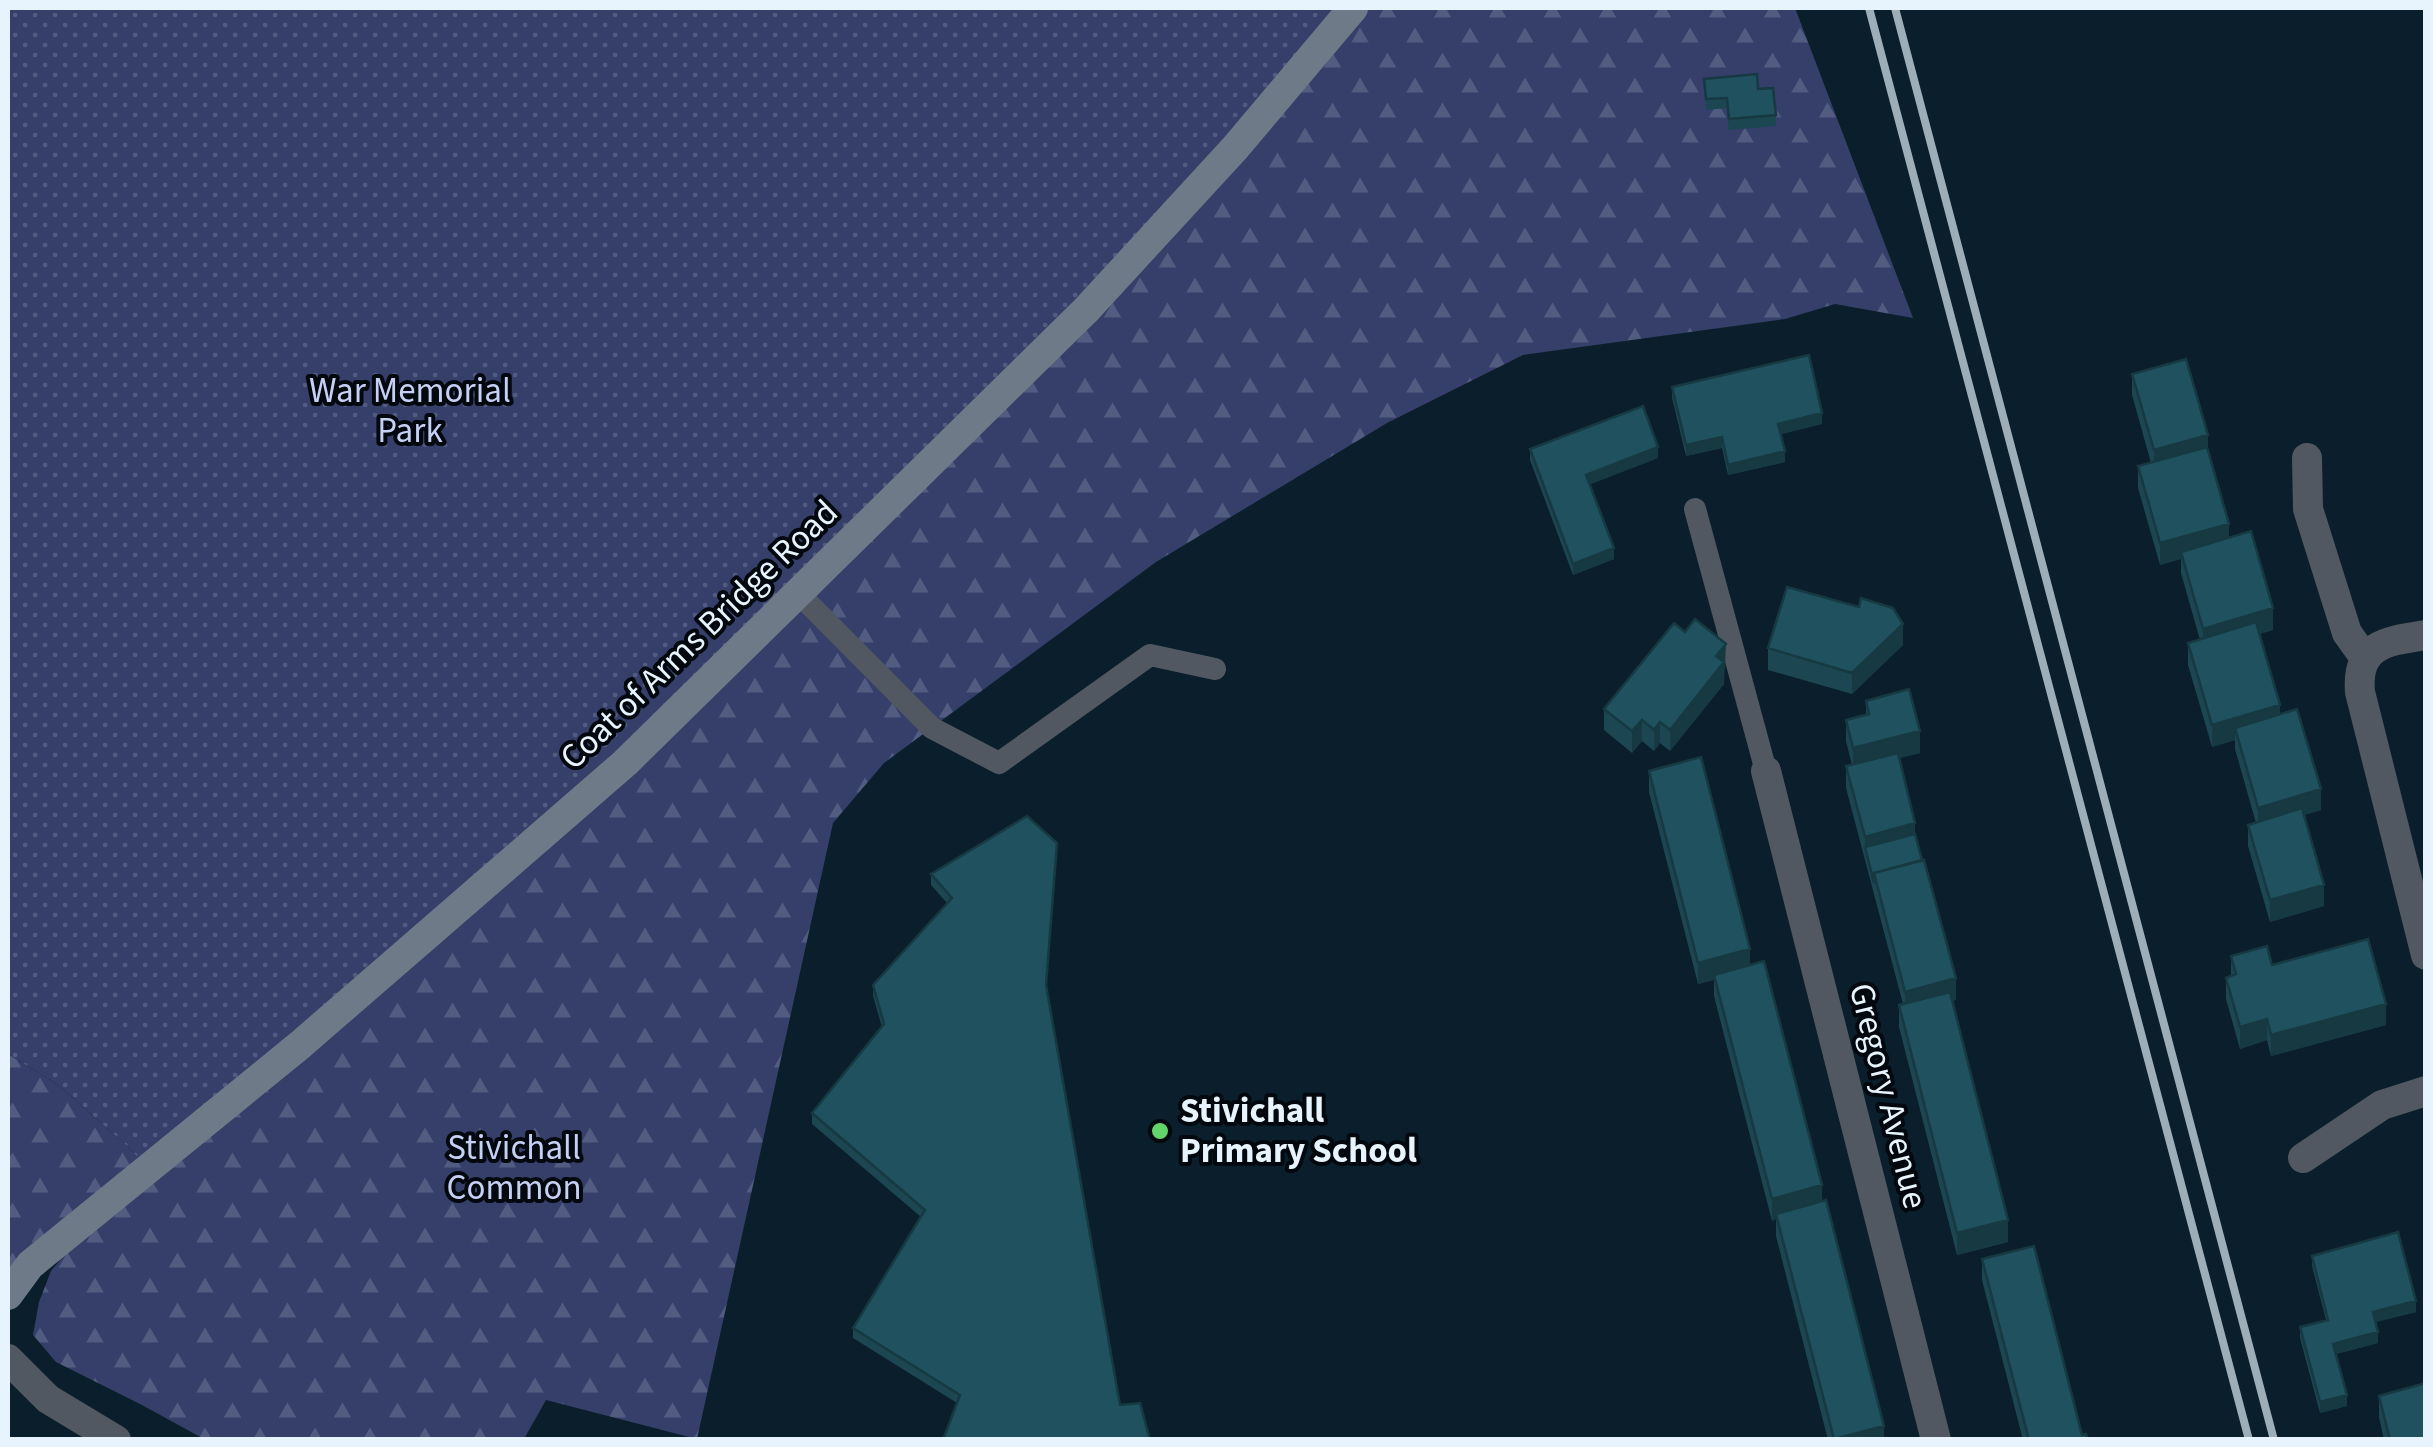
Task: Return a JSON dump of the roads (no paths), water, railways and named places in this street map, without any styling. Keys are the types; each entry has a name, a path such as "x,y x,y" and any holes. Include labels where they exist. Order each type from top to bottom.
{"street":[{"name":"Coat of Arms Bridge Road","path":"8,1295 41,1256 300,1045 625,763 1086,310 1235,148 1353,8"},
{"path":"2307,458 2308,508 2347,633 2365,658"},
{"path":"2426,634 2378,646 2365,658 2358,674 2426,954"},
{"name":"Gregory Avenue","path":"1766,772 1936,1440"},
{"path":"2303,1158 2382,1105 2426,1091"},
{"path":"8,1360 48,1399 116,1440"}],"lane":[{"path":"1695,509 1766,772"},
{"path":"798,593 932,728 999,764 1150,655 1215,669"}],"railway":[{"path":"1869,8 2249,1440"},
{"path":"1895,8 2274,1440"}],"place":[{"name":"Stivichall Primary School","path":"1160,1131"}],"park label":[{"name":"War Memorial Park","path":"410,411"},
{"name":"Stivichall Common","path":"514,1168"}]}
